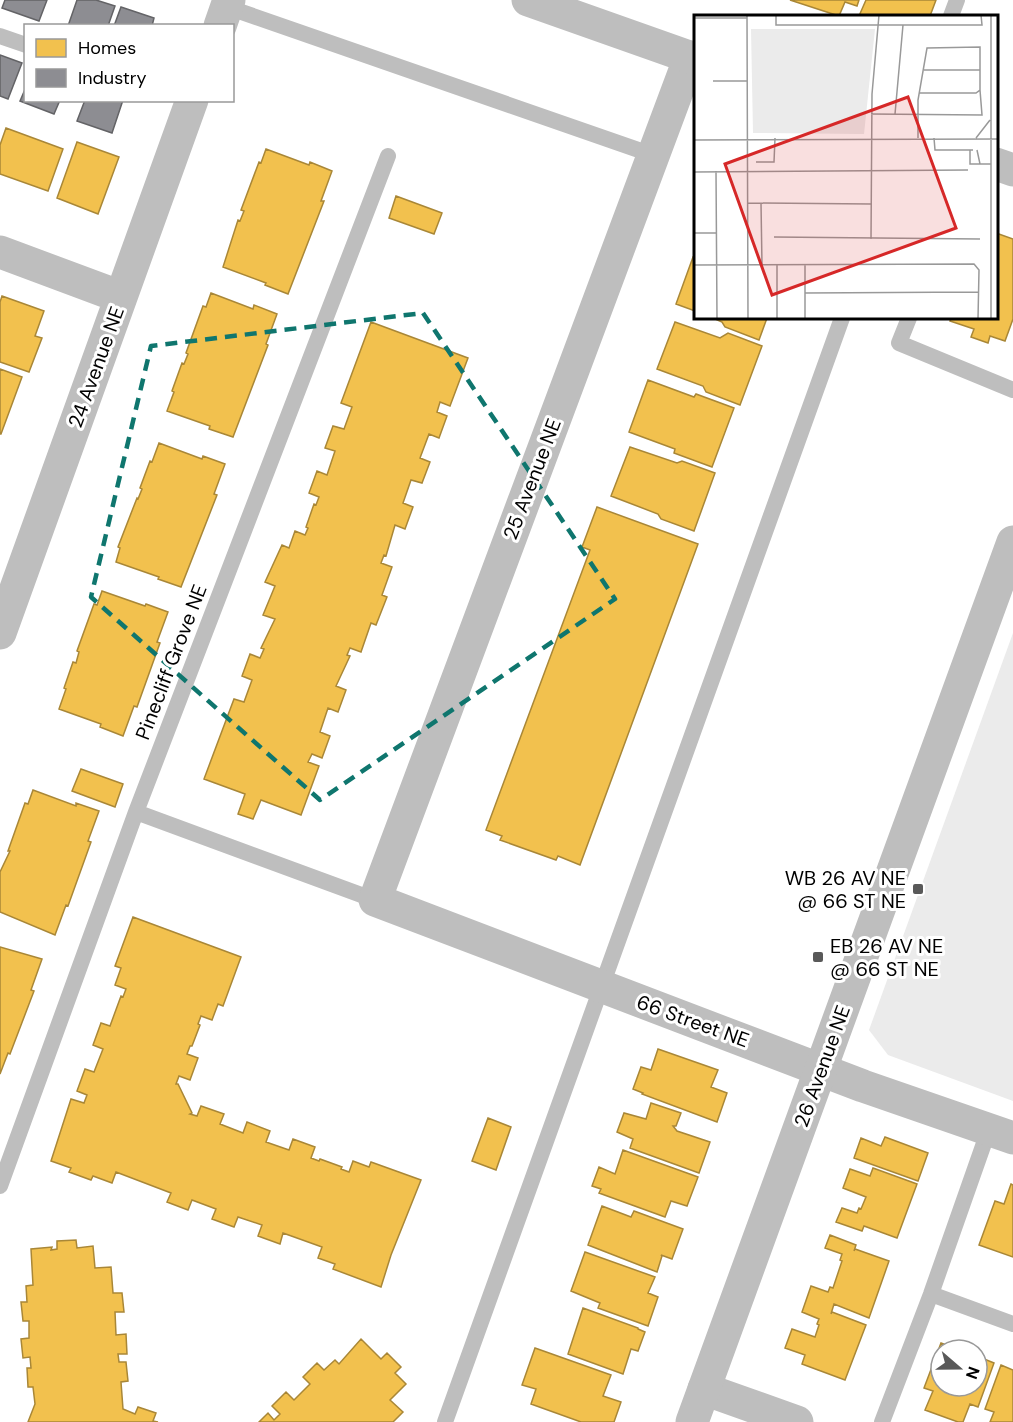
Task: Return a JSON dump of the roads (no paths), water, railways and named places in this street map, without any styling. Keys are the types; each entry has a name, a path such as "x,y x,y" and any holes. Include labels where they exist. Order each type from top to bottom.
{"street":[{"path":"528,0 693,58"},
{"name":"25 Avenue NE","path":"375,900 653,155 693,58"},
{"name":"24 Avenue NE","path":"0,633 121,297 186,102"},
{"path":"998,165 1013,170"},
{"path":"0,252 121,297"},
{"name":"26 Avenue NE","path":"692,1422 1013,542"},
{"name":"66 Street NE","path":"375,900 863,1086 1001,1133"},
{"path":"704,1389 797,1422"}],"lane":[{"path":"951,15 957,0"},
{"path":"225,11 653,155"},
{"path":"0,36 24,44"},
{"name":"Pinecliff Grove NE","path":"0,1186 136,812 388,156"},
{"path":"445,1422 841,320"},
{"path":"908,320 899,343 1013,390"},
{"path":"136,812 375,900"},
{"path":"882,1422 931,1294 1001,1133"},
{"path":"931,1294 1013,1324"}],"place":[{"name":"WB 26 AV NE @ 66 ST NE","path":"918,889"},
{"name":"EB 26 AV NE @ 66 ST NE","path":"818,957"}]}
